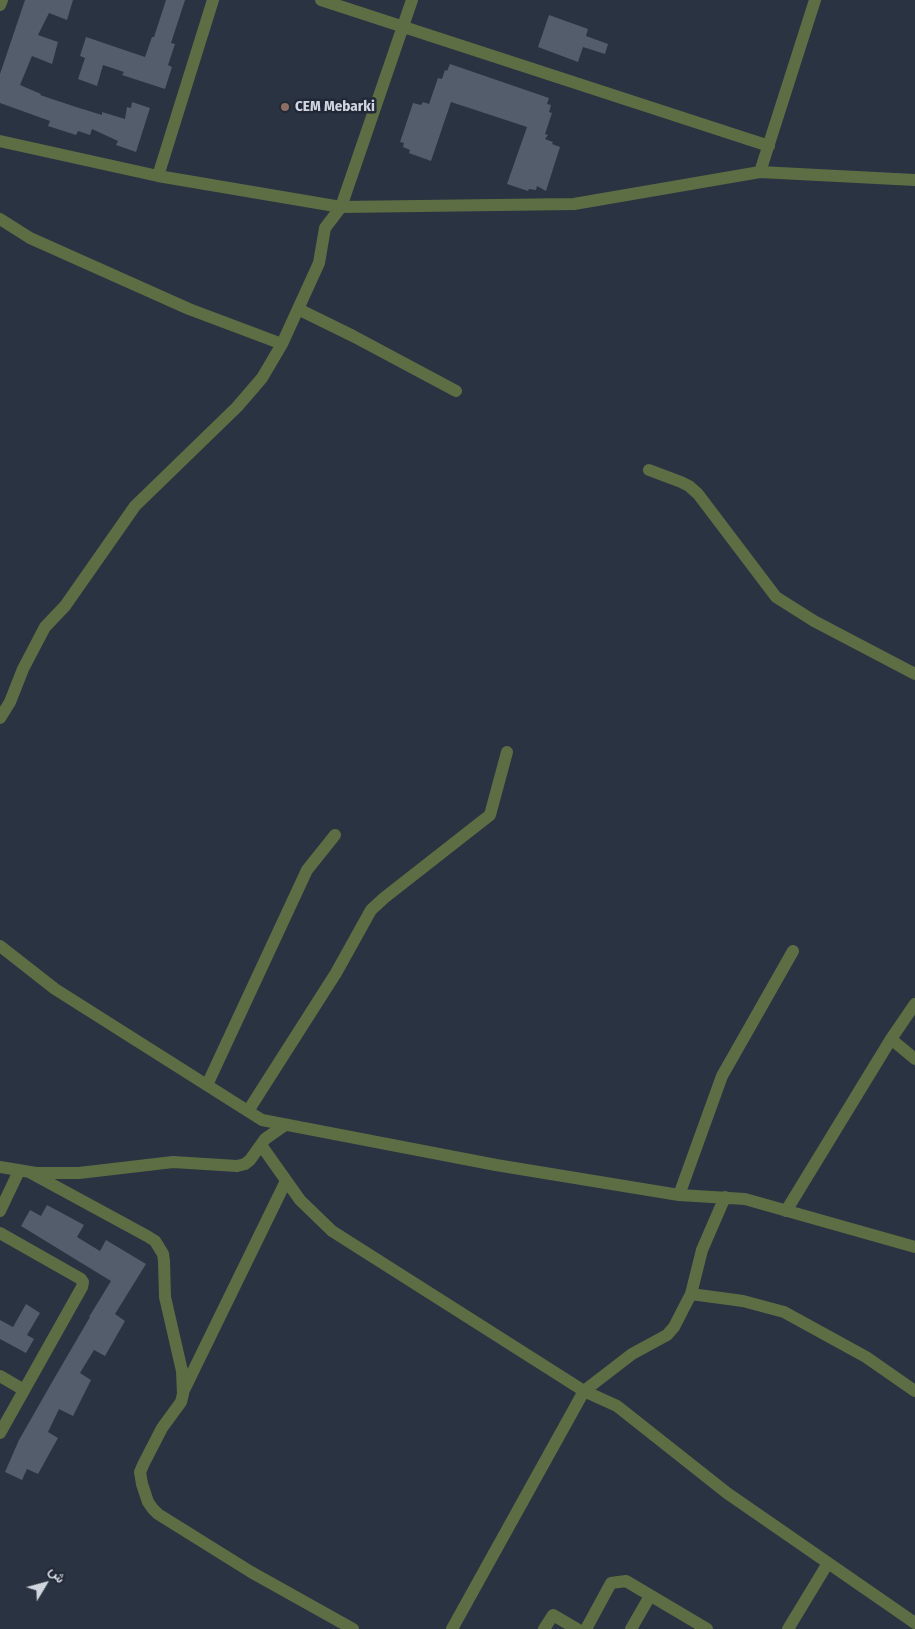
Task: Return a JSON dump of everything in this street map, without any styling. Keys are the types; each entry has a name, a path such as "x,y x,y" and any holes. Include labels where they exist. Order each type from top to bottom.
{"street":[{"path":"0,5 2,0"},
{"path":"158,176 213,0"},
{"path":"321,0 769,146"},
{"path":"0,718 10,702 23,668 45,627 65,606 135,506 237,407 262,378 282,344 319,263 325,228 341,207 412,0"},
{"path":"760,172 815,0"},
{"path":"0,141 158,176 341,207 574,204 760,172 915,180"},
{"path":"0,219 30,238 180,305 282,344"},
{"path":"298,309 456,391"},
{"path":"649,470 681,482 698,494 776,597 814,621 915,674"},
{"path":"248,1111 336,973 371,910 490,815 507,752"},
{"path":"207,1085 307,870 335,835"},
{"path":"0,946 56,989 262,1120 679,1196 745,1199 915,1247"},
{"path":"679,1196 722,1076 793,951"},
{"path":"786,1211 891,1039 915,1004"},
{"path":"891,1039 915,1059"},
{"path":"262,1120 263,1142 286,1181 300,1200 332,1231 584,1391 617,1406 727,1493 915,1623"},
{"path":"0,1167 25,1172 79,1173 173,1162 237,1166 250,1160 263,1142 285,1124"},
{"path":"0,1211 25,1172"},
{"path":"25,1172 147,1236 160,1247 164,1261 165,1297 182,1371 183,1394"},
{"path":"286,1181 183,1394 181,1402 162,1428 140,1472 148,1502 158,1514 251,1572 353,1629"},
{"path":"452,1629 584,1391 632,1354 667,1335 674,1327 691,1294 702,1250 725,1197"},
{"path":"0,1233 81,1279 83,1282 82,1287 0,1432"},
{"path":"691,1294 743,1301 784,1312 866,1357 915,1391"},
{"path":"0,1376 24,1390"},
{"path":"788,1629 828,1563"},
{"path":"586,1629 611,1583 626,1581 707,1629"},
{"path":"631,1629 650,1596"},
{"path":"544,1629 552,1615 577,1629"}],"building":[{"path":"25,0 73,0 67,20 49,13 38,35 58,42 52,64 32,56 20,85 40,95 102,115 102,112 125,119 127,107 131,108 132,102 150,108 136,152 116,145 118,141 92,129 90,135 78,131 76,135 48,126 50,121 0,103 0,74"},
{"path":"166,0 185,0 171,43 175,44 168,65 172,67 165,89 122,75 124,72 103,65 97,86 78,79 85,58 80,56 86,37 145,57 152,37 154,37"},
{"path":"549,15 588,29 586,36 608,44 605,54 583,47 578,62 538,47"},
{"path":"450,64 549,98 547,104 551,105 549,112 552,113 545,134 548,135 545,139 560,147 546,191 537,186 536,190 529,189 528,191 507,184 527,127 451,102 431,161 409,153 410,150 403,147 404,143 400,142 413,103 421,105 423,102 429,104 438,78 442,79 445,70 447,71"},
{"path":"47,1205 84,1225 77,1237 100,1251 106,1240 146,1264 115,1314 125,1321 105,1356 94,1350 80,1373 91,1380 73,1416 59,1409 48,1432 58,1438 38,1474 27,1469 22,1480 5,1472 19,1440 111,1281 21,1226 30,1210 41,1216"},
{"path":"26,1304 40,1313 27,1335 34,1339 26,1353 0,1339 0,1320 13,1327"}],"place":[{"name":"CEM Mebarki","path":"285,107"}]}
